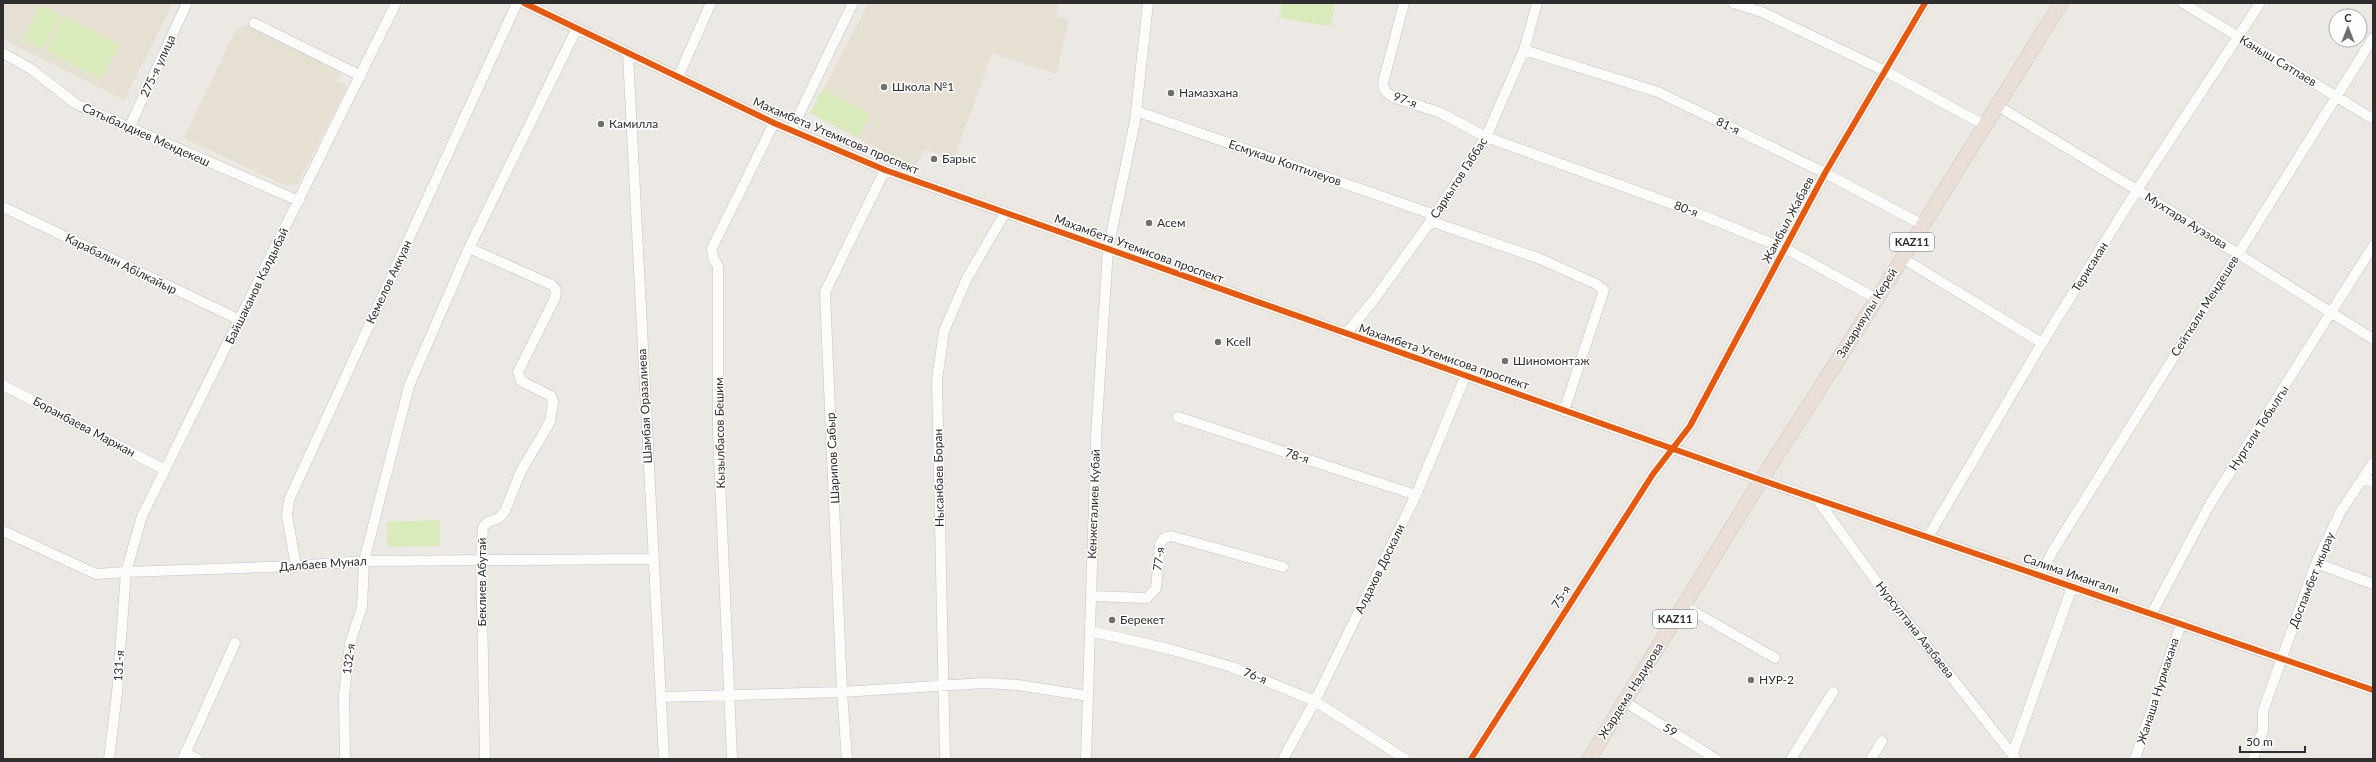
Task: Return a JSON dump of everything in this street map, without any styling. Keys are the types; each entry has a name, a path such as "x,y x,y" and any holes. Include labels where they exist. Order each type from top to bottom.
{"highway":[{"name":"Закарияулы Керей","path":"1761,480 1986,126 2057,4"},
{"name":"Жардема Надирова","path":"1589,759 1761,480"}],"street":[{"name":"275-я улица","path":"129,128 187,3"},
{"name":"Байшаканов Калдыбай","path":"126,572 142,516 396,3"},
{"name":"Кемелов Аккуан","path":"296,566 287,516 289,500 517,3"},
{"name":"Махамбета Утемисова проспект","path":"524,3 791,131 885,170 1761,480"},
{"path":"678,76 711,3"},
{"path":"791,131 853,3"},
{"name":"Кенжегалиев Кубай","path":"1086,759 1096,438 1108,249 1136,111 1148,3"},
{"name":"97-я","path":"1402,3 1383,83 1385,91 1393,97 1441,113 1486,137"},
{"name":"Саркытов Габбас","path":"1346,334 1376,297 1433,218 1486,137 1524,50 1536,3"},
{"path":"1733,3 1764,8 1986,126"},
{"name":"Жамбыл Жабаев","path":"1673,448 1690,426 1786,249 1825,173 1925,3"},
{"name":"Каныш Сатпаев","path":"2183,3 2373,119"},
{"name":"Терисакан","path":"1928,537 2042,343 2137,190 2260,3"},
{"path":"254,23 361,76"},
{"path":"364,561 409,386 469,248 577,28"},
{"name":"Сейткали Мендешев","path":"2040,575 2054,549 2373,38"},
{"name":"81-я","path":"1524,50 1658,92 1825,173 1922,225"},
{"name":"Сатыбалдиев Мендекеш","path":"3,53 31,69 76,104 299,201"},
{"name":"Шамбая Оразалиева","path":"628,54 664,759"},
{"name":"Мухтара Ауэзова","path":"1998,106 2137,190 2373,339"},
{"name":"Есмукаш Коптилеуов","path":"1136,111 1433,218 1538,258 1596,284 1604,290 1564,411"},
{"name":"Кызылбасов Бешим","path":"732,759 718,432 718,266 713,258 712,248 774,123"},
{"name":"80-я","path":"1486,137 1689,210 1786,249 1877,299"},
{"name":"Шарипов Сабыр","path":"847,759 842,692 825,292 885,170"},
{"name":"Карабалин Абілкайыр","path":"3,207 240,320"},
{"name":"Нысанбаев Боран","path":"945,759 937,380 944,331 967,278 1005,213"},
{"name":"Нургали Тобылгы","path":"2152,613 2210,504 2373,246"},
{"name":"Беклиев Абутай","path":"469,248 552,285 556,290 555,298 518,372 521,381 551,396 552,402 550,422 521,471 505,512 499,518 488,522 483,527 481,559 485,759"},
{"path":"1902,258 2042,343"},
{"name":"Алдахов Доскали","path":"1283,759 1315,701 1416,495 1466,375"},
{"name":"Боранбаева Маржан","path":"3,385 165,470"},
{"name":"78-я","path":"1178,417 1416,495"},
{"name":"75-я","path":"1471,759 1653,474 1673,448"},
{"name":"Доспамбет жырау","path":"2253,759 2263,730 2263,711 2316,563 2342,511 2373,463"},
{"path":"2363,478 2373,482"},
{"name":"Салима Имангали","path":"1761,480 2373,690"},
{"name":"Нурсултана Аязбаева","path":"1816,498 1884,592 2014,756"},
{"name":"Далбаев Мунал","path":"3,531 96,574 296,566 364,561 654,558"},
{"name":"77-я","path":"1091,596 1147,598 1156,588 1160,544 1164,538 1170,536 1283,567"},
{"name":"132-я","path":"345,759 344,695 350,643 362,607 364,561"},
{"path":"2316,563 2373,584"},
{"name":"131-я","path":"109,759 118,693 126,572"},
{"path":"2014,756 2072,586"},
{"path":"1684,606 1775,658"},
{"name":"Жанаша Нурмахана","path":"2135,759 2181,623"},
{"name":"76-я","path":"1090,631 1169,649 1232,667 1315,701 1405,759"},
{"path":"198,759 184,756 235,643"},
{"path":"661,697 842,692 943,684 984,683 1018,685 1088,696"},
{"path":"1791,759 1833,692"},
{"name":"59","path":"1625,702 1716,759"},
{"path":"1871,759 1882,741"}],"shaded area":[{"path":"3,3 173,3 124,100 3,39"},
{"path":"869,3 1059,3 1055,16 1069,20 1056,74 992,53 954,159 924,149 915,168 810,113"},
{"path":"250,23 343,68 337,81 345,84 347,88 297,185 286,186 184,138 236,29"}],"green space":[{"path":"1282,3 1335,3 1331,26 1279,18"},
{"path":"41,5 60,15 42,49 23,39"},
{"path":"63,16 119,45 101,79 46,51"},
{"path":"823,89 870,114 858,137 810,113"},
{"path":"440,520 440,546 388,547 387,522"}],"cycle path":[{"path":"524,3 774,123 885,170 1761,480 2373,690"},
{"path":"1471,759 1653,474 1690,426 1825,173 1925,3"}],"place":[{"name":"Школа №1","path":"884,87"},
{"name":"Намазхана","path":"1171,93"},
{"name":"Камилла","path":"601,124"},
{"name":"Барыс","path":"934,159"},
{"name":"Асем","path":"1149,223"},
{"name":"Kcell","path":"1218,342"},
{"name":"Шиномонтаж","path":"1505,361"},
{"name":"Берекет","path":"1112,620"},
{"name":"НУР-2","path":"1751,680"}]}
